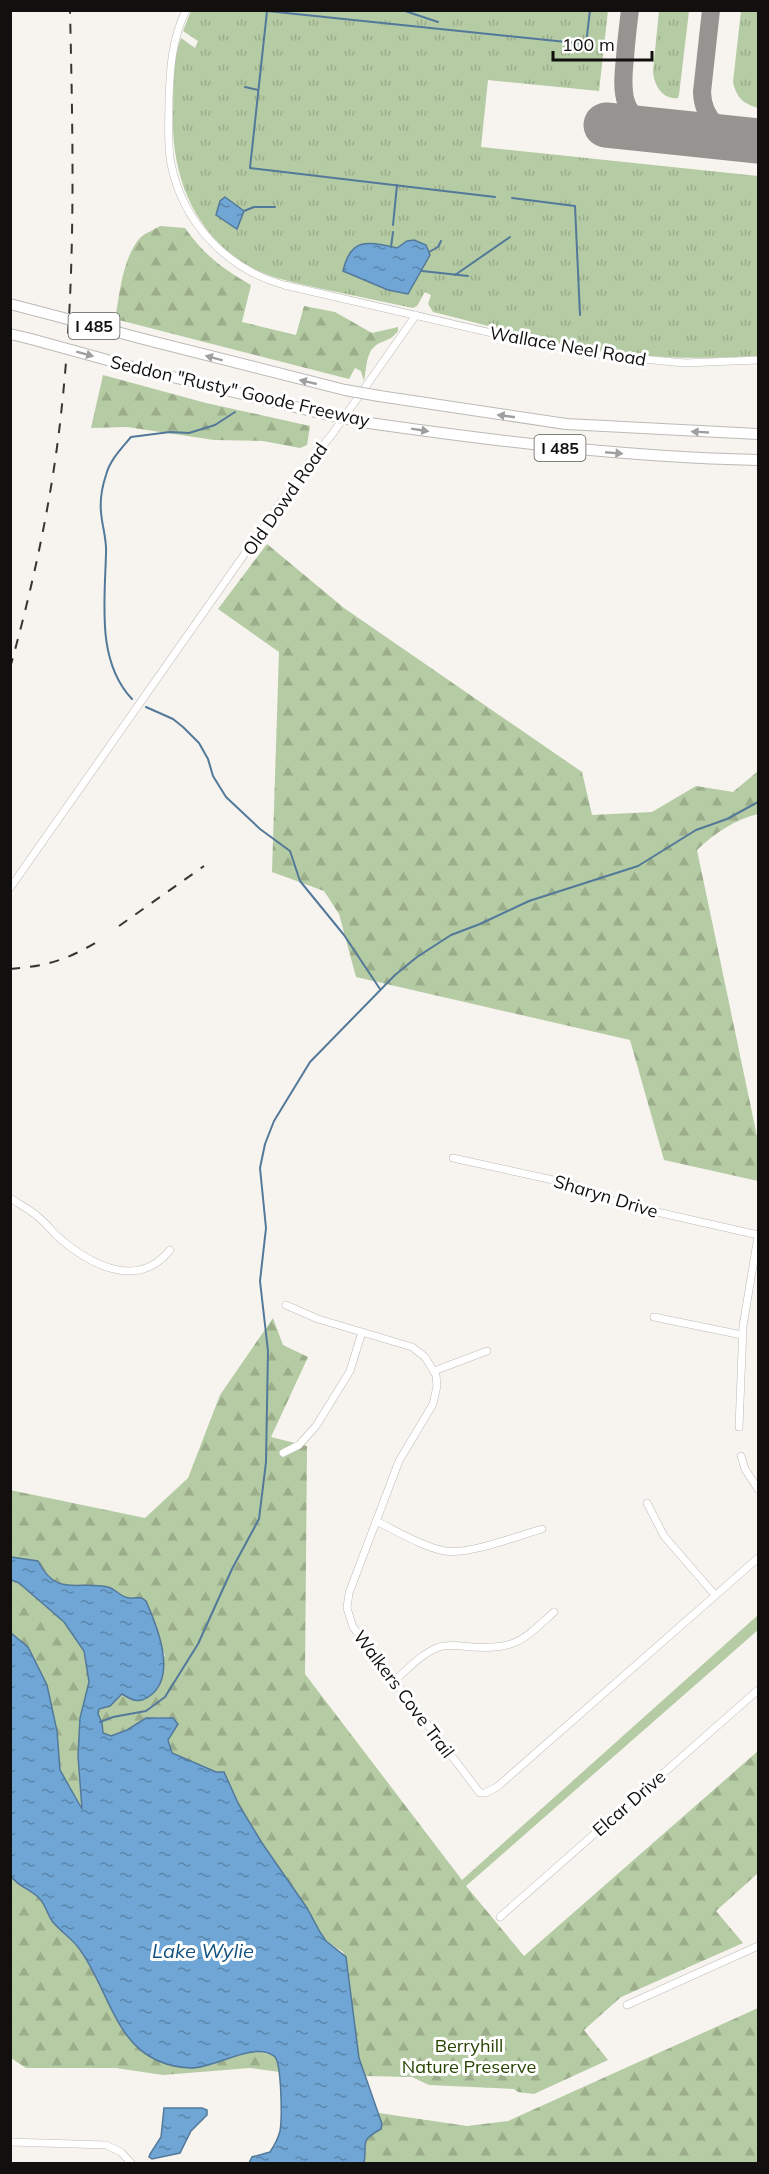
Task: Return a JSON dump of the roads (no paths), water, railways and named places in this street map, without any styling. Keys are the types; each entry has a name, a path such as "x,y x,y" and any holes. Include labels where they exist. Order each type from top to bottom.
{"highway":[{"name":"Seddon \"Rusty\" Goode Freeway","path":"10,304 345,390 379,396 566,424 759,434"},
{"name":"Seddon \"Rusty\" Goode Freeway","path":"10,334 140,369 362,422 564,448 653,456 759,460"}],"street":[{"path":"186,10 177,32 171,64 169,148 176,182 189,213 200,229 234,262 266,279 416,315"},
{"name":"Wallace Neel Road","path":"416,315 611,357 685,363 759,360"},
{"name":"Old Dowd Road","path":"10,888 305,468 340,423 416,315"},
{"name":"Sharyn Drive","path":"453,1158 576,1185 611,1200 635,1207 759,1236"},
{"path":"10,1198 36,1215 77,1252 105,1266 139,1272 156,1265 170,1251"},
{"path":"739,1426 742,1335 748,1289 759,1236"},
{"path":"286,1305 318,1319 412,1347 421,1353 434,1371 487,1351"},
{"path":"654,1317 742,1335"},
{"path":"284,1454 299,1445 316,1426 350,1371 362,1332"},
{"name":"Walkers Cove Trail","path":"434,1371 436,1386 433,1404 399,1461 349,1593 347,1608 352,1627 476,1790 485,1793 497,1787 759,1557"},
{"path":"741,1456 745,1469 759,1489"},
{"path":"647,1503 664,1536 715,1595"},
{"path":"376,1521 430,1547 451,1551 466,1550 542,1529"},
{"path":"394,1681 427,1654 438,1648 512,1646 524,1639 554,1612"},
{"name":"Elcar Drive","path":"500,1917 759,1690"},
{"path":"627,2006 759,1946"},
{"path":"10,2142 106,2145 121,2152 132,2163"}],"water":[{"path":"225,197 244,211 237,229 216,215 220,201"},
{"path":"414,240 426,245 430,255 408,294 388,290 343,271 351,252 362,244 370,243 397,248 407,241"},
{"name":"Lake Wylie","path":"11,1557 38,1561 45,1572 60,1584 108,1587 126,1597 146,1601 162,1649 163,1675 159,1686 147,1698 137,1700 122,1694 110,1706 99,1709 98,1714 103,1733 111,1736 127,1730 146,1718 173,1718 178,1724 168,1740 172,1753 216,1772 224,1772 239,1805 307,1908 320,1932 326,1941 346,1957 359,2058 382,2124 381,2129 369,2137 365,2143 364,2163 249,2163 252,2157 270,2152 280,2131 280,2079 277,2060 274,2056 265,2052 244,2053 190,2068 165,2064 146,2054 131,2041 119,2024 78,1947 52,1921 39,1898 11,1876 11,1633 28,1647 47,1685 57,1731 60,1770 82,1809 78,1756 80,1718 89,1682 84,1651 64,1622 19,1583 11,1580"},
{"path":"164,2108 202,2108 207,2110 207,2115 191,2131 180,2153 152,2159 149,2157 150,2154 161,2137"}],"waterway":[{"path":"402,10 438,22"},
{"path":"495,197 250,168 267,11 586,44 590,10"},
{"path":"245,87 258,90"},
{"path":"393,225 397,185"},
{"path":"512,198 575,206 580,315"},
{"path":"244,211 254,207 275,207"},
{"path":"391,247 393,232"},
{"path":"455,275 510,237"},
{"path":"429,252 438,247 441,241"},
{"path":"422,271 468,276"},
{"path":"132,699 121,684 113,667 105,630 106,548 101,503 103,484 110,464 131,437 170,432 189,433 215,425 235,412"},
{"path":"146,707 173,719 183,727 199,743 208,759 213,776 226,797 260,829 290,851 300,881 344,935 380,989"},
{"path":"100,1722 113,1717 146,1711 165,1697 198,1644 232,1569 259,1519 266,1462 268,1351 260,1281 266,1228 260,1168 265,1144 274,1121 310,1062 395,975 417,957 451,935 529,901 638,866 696,830 727,819 758,802"}],"railway":[{"path":"10,668 35,570 48,505 62,405 70,307 72,208 70,10"},
{"path":"119,926 204,866"},
{"path":"10,969 36,966 58,960 79,952 102,939"}],"park label":[{"name":"Berryhill Nature Preserve","path":"469,2055"}]}
